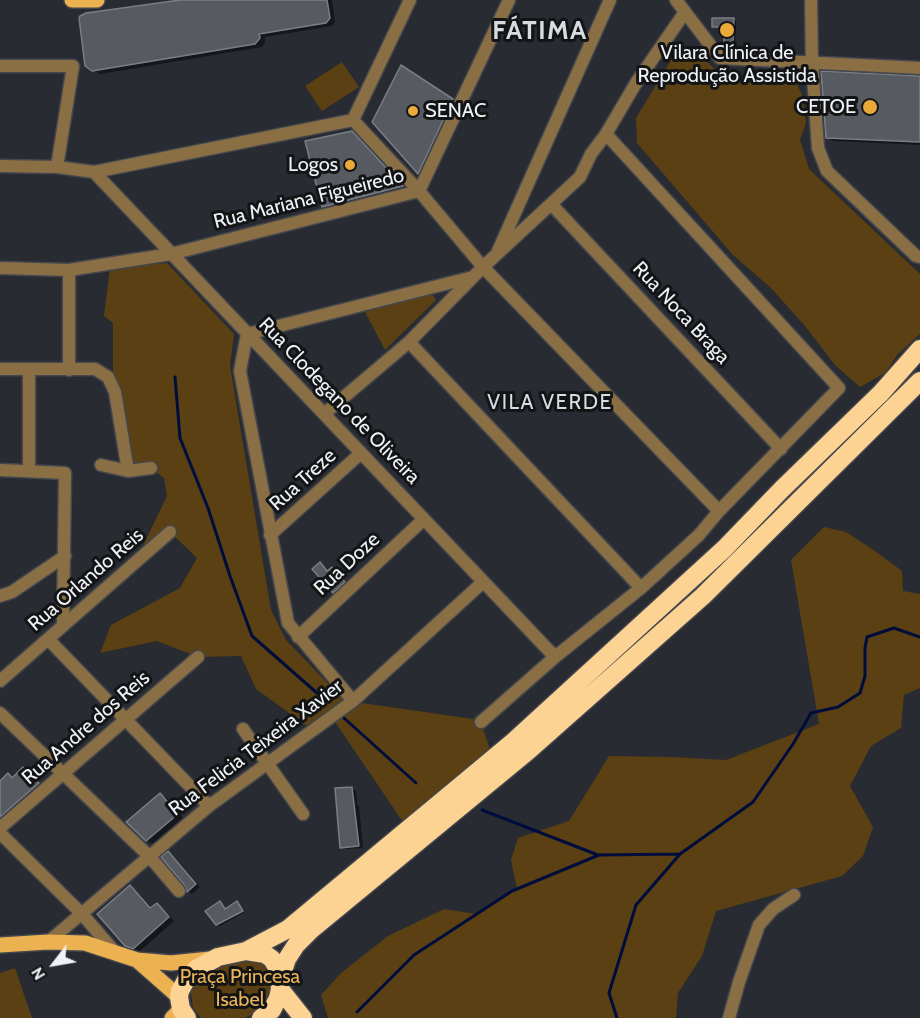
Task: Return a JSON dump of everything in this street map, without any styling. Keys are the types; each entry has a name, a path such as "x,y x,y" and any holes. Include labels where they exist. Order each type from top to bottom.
{"highway":[{"path":"180,1011 180,991 196,969 218,957 246,951 288,929 513,742 724,549 881,393 920,350"},
{"path":"261,1018 272,1010 278,998 287,959 296,945 312,929 528,751 703,596 920,381"},
{"path":"246,951 265,954 272,959 278,969 280,985 303,1018"}],"main road":[{"path":"74,0 97,0"},
{"path":"0,945 48,942 85,944 114,951 137,960 171,963 218,957"},
{"path":"137,960 180,1011"}],"street":[{"path":"352,120 410,0"},
{"name":"Rua Mariana Figueiredo","path":"0,268 69,270 171,254 419,191 509,0"},
{"path":"496,256 610,0"},
{"path":"676,0 720,58 920,68"},
{"path":"811,0 812,62 818,148 827,171 916,256 920,256"},
{"path":"324,414 409,342 483,267 580,177 591,154 606,135 636,83 685,12"},
{"path":"0,66 73,66 57,167"},
{"path":"0,166 57,167 94,172 352,120"},
{"path":"352,120 419,191 483,267 719,512"},
{"path":"480,722 555,657 641,588 699,535 839,388 606,135"},
{"name":"Rua Clodegano de Oliveira","path":"94,172 555,657"},
{"name":"Rua Noca Braga","path":"551,204 781,449"},
{"path":"69,270 69,370"},
{"path":"353,701 288,623 240,371 247,334 473,278"},
{"path":"409,342 641,588"},
{"path":"0,369 95,369 108,377 115,392 128,471"},
{"path":"29,369 29,471"},
{"name":"Rua Treze","path":"270,535 361,453"},
{"path":"101,465 128,471 151,468"},
{"path":"0,470 65,473 63,625"},
{"name":"Rua Doze","path":"298,637 424,519"},
{"name":"Rua Orlando Reis","path":"0,681 170,532"},
{"path":"0,596 12,592 64,556"},
{"name":"Rua Felicia Teixeira Xavier","path":"48,942 209,806 353,701 483,582"},
{"path":"48,639 209,806"},
{"name":"Rua Andre dos Reis","path":"0,828 198,657"},
{"path":"0,713 148,856 179,891"},
{"path":"243,729 303,814"},
{"path":"0,833 82,914 114,951"},
{"path":"729,1018 759,925 773,909 794,895"}],"green space":[{"path":"693,48 724,78 743,83 796,82 802,95 806,123 800,140 809,169 920,274 920,334 898,354 885,373 860,387 835,365 805,326 771,288 733,255 637,143 636,118 676,52"},
{"path":"342,62 359,87 322,111 305,86"},
{"path":"167,263 234,334 230,366 271,610 286,640 344,700 307,726 256,689 241,656 198,657 157,641 100,653 111,625 180,588 197,558 170,532 141,550 167,496 164,478 151,468 128,471 108,377 113,371 113,323 104,316 110,268"},
{"path":"432,294 436,300 385,350 365,312"},
{"path":"824,527 846,532 875,551 902,571 903,591 920,594 920,688 904,695 901,728 871,746 850,786 873,827 863,856 842,876 716,911 702,956 678,993 676,1018 328,1018 321,995 341,973 388,936 444,909 477,914 517,889 511,860 518,838 569,821 609,756 726,760 819,724 791,560"},
{"path":"362,703 481,722 491,753 403,822 335,722"},
{"name":"Praça Princesa Isabel","path":"253,956 273,971 272,996 257,1012 245,1018 201,1018 193,1008 191,993 195,981 205,970"},
{"path":"15,968 32,1018 0,1018 0,973"}],"building":[{"path":"180,0 327,0 330,18 326,23 259,34 260,38 255,44 92,71 85,66 80,16 86,13"},
{"path":"712,18 734,18 733,42 724,42 724,27 712,27"},
{"name":"SENAC","path":"401,65 453,99 418,174 372,122"},
{"name":"CETOE","path":"821,71 920,76 920,142 826,138"},
{"name":"Logos","path":"352,131 403,186 322,207 305,141"},
{"path":"320,562 327,571 332,567 345,582 333,593 312,569"},
{"path":"23,767 39,783 0,817 0,781 8,773 12,778"},
{"path":"352,787 359,846 340,848 335,788"},
{"path":"160,793 178,814 146,841 126,822"},
{"path":"168,851 196,884 187,892 185,886 161,857"},
{"path":"130,885 150,908 157,903 169,917 133,949 125,946 97,914"},
{"path":"220,901 225,909 237,901 243,911 216,925 205,911"}],"waterway":[{"path":"175,377 180,438 208,508 252,636 317,693"},
{"path":"357,1012 414,955 512,891 599,855 680,854 753,802 793,744 811,713 838,707 860,693 865,676 867,637 894,628 920,637"},
{"path":"344,718 416,783"},
{"path":"482,810 598,855"},
{"path":"617,1018 609,993 636,905 680,854"}],"place":[{"name":"Vilara Clínica de Reprodução Assistida","path":"727,30"},
{"name":"CETOE","path":"870,107"},
{"name":"SENAC","path":"413,111"},
{"name":"Logos","path":"350,165"}],"district":[{"name":"FÁTIMA","path":"540,31"},
{"name":"VILA VERDE","path":"550,403"}]}
